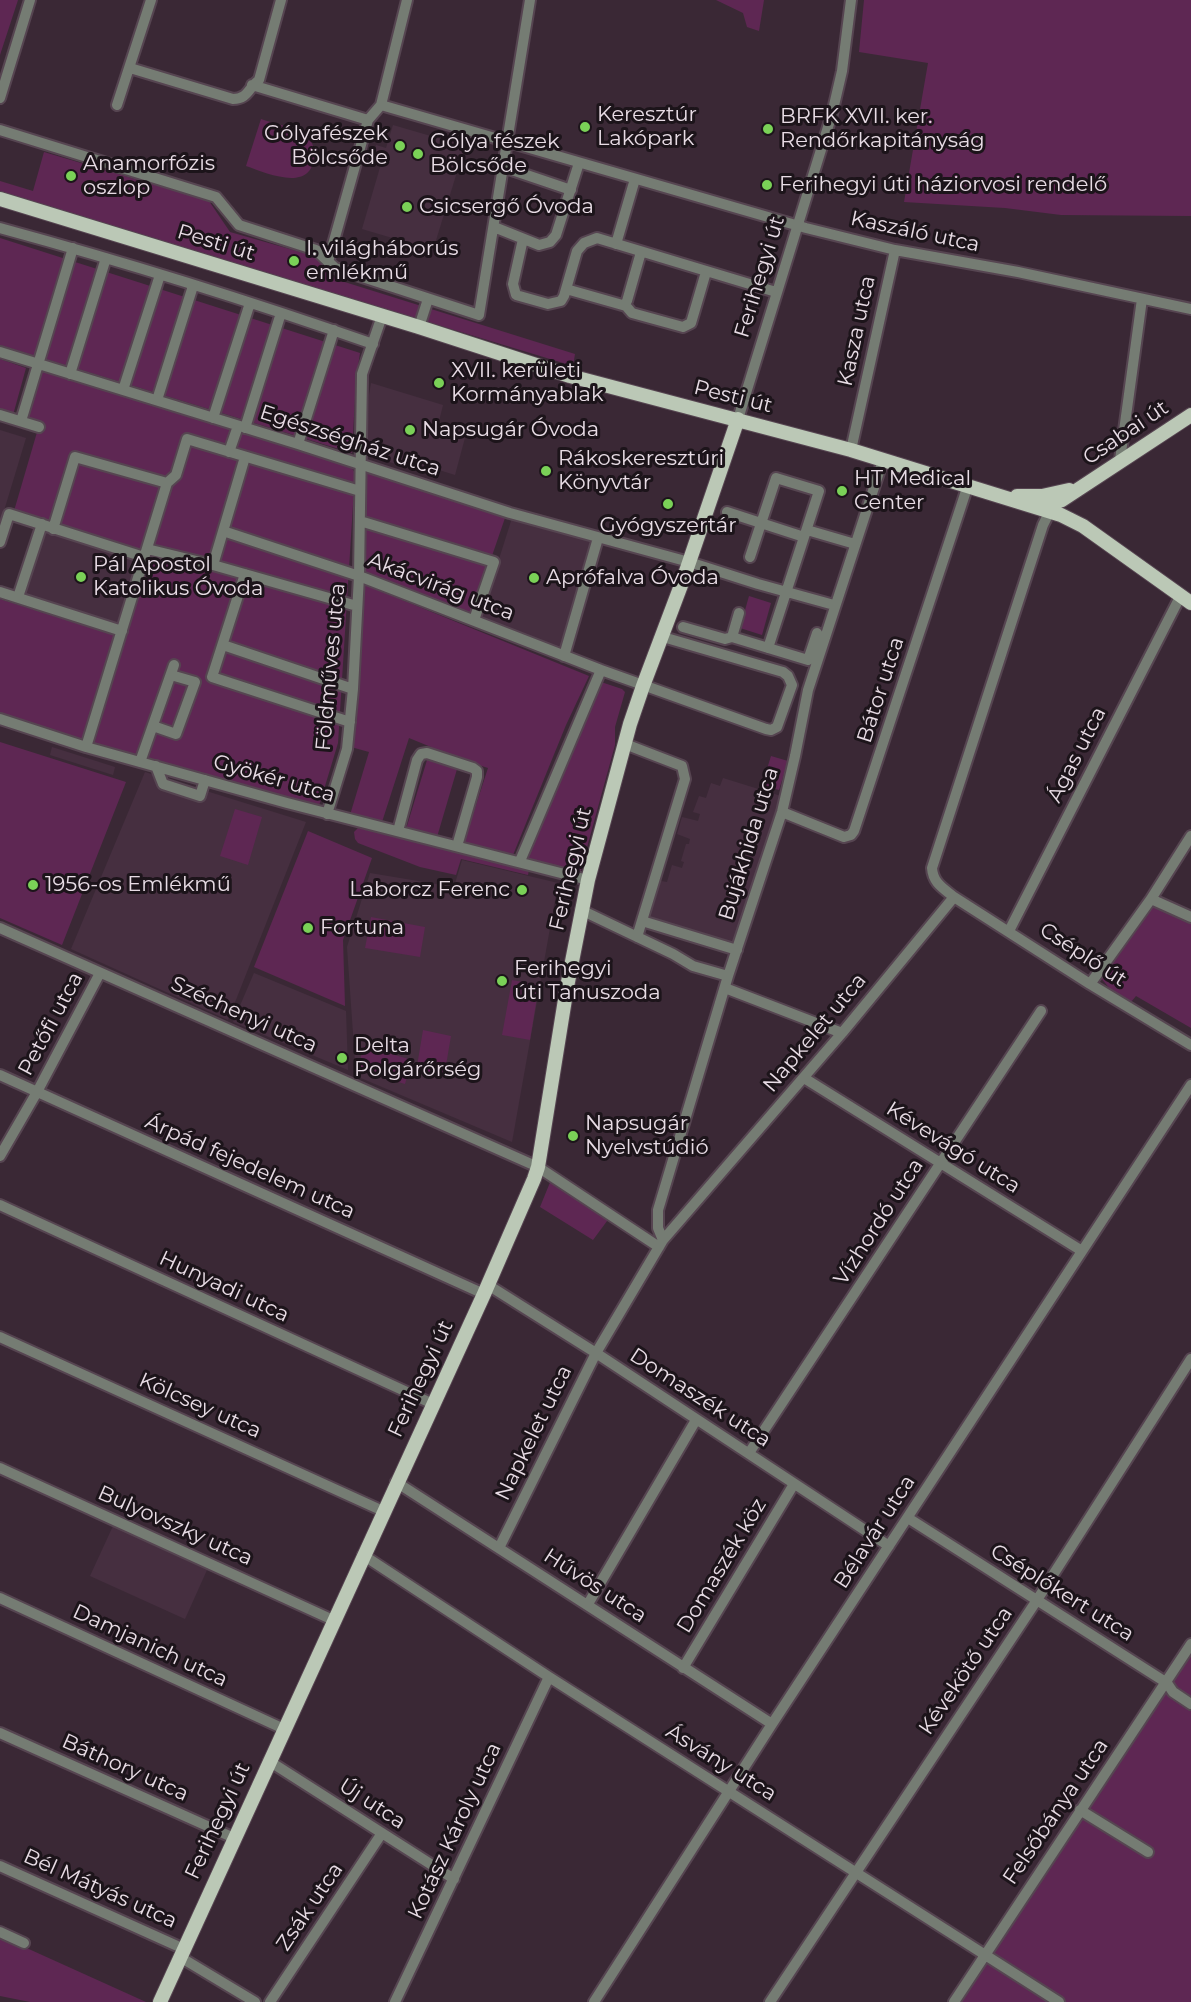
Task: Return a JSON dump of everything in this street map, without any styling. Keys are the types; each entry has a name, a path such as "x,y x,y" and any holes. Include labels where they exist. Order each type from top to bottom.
{"main road":[{"name":"Pesti út","path":"0,199 419,327 570,376 851,450 966,492 1000,495 1049,512 1102,541 1187,598"},
{"name":"Csabai út","path":"1049,512 1062,500 1120,460 1191,415"},
{"name":"Ferihegyi út","path":"160,2002 486,1289 524,1205 538,1167 588,880 643,686 663,637 738,419"},
{"name":"Csabai út","path":"1000,495 1032,497 1084,486"},
{"path":"1049,512 1062,500"}],"street":[{"path":"0,98 30,0"},
{"path":"117,105 151,0"},
{"path":"130,68 232,99 240,99 248,94 252,85 259,80 281,0"},
{"path":"328,262 368,120 381,105 407,0"},
{"path":"0,130 216,197 239,225 316,249 328,262 346,273 479,315 530,0"},
{"name":"Ferihegyi út","path":"738,419 832,114 842,70 851,0"},
{"path":"252,85 368,120"},
{"name":"Kaszáló utca","path":"381,105 798,226 895,250 1018,272 1191,309"},
{"path":"494,227 539,245 550,242 556,235 579,164"},
{"path":"503,167 571,190"},
{"path":"616,244 635,179"},
{"path":"0,228 106,258 373,344"},
{"path":"523,239 513,284 516,295 548,304 561,301 577,251 584,243 597,238 776,292"},
{"path":"21,421 73,248"},
{"name":"Kasza utca","path":"851,450 895,250"},
{"path":"627,301 641,252"},
{"path":"70,374 106,258"},
{"path":"566,289 626,306 632,313 683,327 691,323 706,272"},
{"path":"123,390 160,275"},
{"path":"157,400 193,286"},
{"path":"419,327 428,299"},
{"path":"1120,460 1142,299"},
{"path":"213,418 250,303"},
{"path":"230,452 281,313"},
{"name":"Földműves utca","path":"327,814 347,749 350,722 359,576 362,374 382,316"},
{"path":"298,444 334,330"},
{"name":"Egészségház utca","path":"0,352 298,444 510,513 689,562"},
{"path":"0,415 39,427"},
{"path":"86,747 167,483 176,476 187,439 360,491"},
{"path":"213,565 245,456"},
{"path":"53,529 75,457 167,483"},
{"name":"Bujákhida utca","path":"661,1244 658,1210 725,988 782,812 808,690 883,460"},
{"path":"750,556 776,478 819,491 768,648"},
{"name":"Bátor utca","path":"782,812 844,837 851,835 854,831 966,492"},
{"path":"727,512 761,523 855,544"},
{"path":"954,897 937,884 932,868 1049,512"},
{"path":"0,542 9,514 53,529 146,553 213,565 357,606"},
{"path":"360,521 494,562 474,620"},
{"path":"18,597 42,524"},
{"name":"Akácvirág utca","path":"223,531 359,576 643,686"},
{"path":"564,656 598,538"},
{"path":"689,562 834,605"},
{"path":"245,574 212,677 350,722"},
{"path":"0,592 122,631"},
{"name":"Ágas utca","path":"1009,931 1187,598"},
{"path":"732,637 740,613"},
{"path":"683,627 725,639 732,637 808,660 817,633"},
{"path":"643,686 766,729 775,729 780,723 792,685 788,676 783,672 663,637"},
{"path":"223,645 352,689"},
{"path":"140,762 173,670 195,682 176,734 153,726"},
{"name":"Ferihegyi út","path":"520,861 601,670"},
{"name":"Gyökér utca","path":"0,719 86,747 327,814 588,880"},
{"path":"625,744 682,766 685,779 637,937"},
{"path":"398,831 417,760 422,754 432,754 477,771 456,846"},
{"path":"156,766 163,784 200,796 205,780"},
{"path":"1090,984 1151,899 1191,836"},
{"name":"Cséplő út","path":"954,897 1191,1045"},
{"name":"Napkelet utca","path":"500,1548 596,1353 661,1244 843,1033 954,897"},
{"path":"1151,899 1191,917"},
{"path":"581,910 693,966 729,976"},
{"path":"642,921 737,950"},
{"name":"Széchenyi utca","path":"0,928 538,1167 661,1244"},
{"name":"Petőfi utca","path":"0,1156 100,973"},
{"path":"725,988 843,1033"},
{"name":"Vízhordó utca","path":"749,1453 1041,1011"},
{"name":"Árpád fejedelem utca","path":"0,1075 486,1289"},
{"name":"Kévevágó utca","path":"804,1078 1082,1251"},
{"name":"Bélavár utca","path":"594,2002 771,1724 1191,1085"},
{"name":"Hunyadi utca","path":"0,1205 433,1404"},
{"name":"Domaszék utca","path":"486,1289 596,1353 890,1546"},
{"name":"Kölcsey utca","path":"0,1337 383,1511"},
{"name":"Kévekötő utca","path":"770,2002 1036,1600 1191,1359"},
{"path":"588,1604 696,1420"},
{"name":"Bulyovszky utca","path":"0,1468 333,1620"},
{"name":"Hűvös utca","path":"396,1482 771,1724"},
{"name":"Domaszék köz","path":"683,1668 794,1484"},
{"name":"Cséplőkert utca","path":"908,1518 1167,1683 1173,1692 1191,1704"},
{"name":"Ásvány utca","path":"363,1555 549,1677 1059,2002"},
{"name":"Damjanich utca","path":"0,1598 284,1729"},
{"name":"Felsőbánya utca","path":"954,2002 1191,1644"},
{"name":"Kotász Károly utca","path":"394,2002 549,1677"},
{"name":"Báthory utca","path":"0,1733 234,1838"},
{"name":"Új utca","path":"269,1761 454,1879"},
{"path":"1080,1810 1148,1852"},
{"name":"Zsák utca","path":"270,2002 382,1833"},
{"name":"Bél Mátyás utca","path":"0,1866 182,1953 255,2002"},
{"path":"0,1932 24,1943"}],"shaded area":[{"path":"0,0 18,0 0,55"},
{"path":"716,0 764,0 759,31 747,27 743,13"},
{"path":"864,0 1191,0 1191,216 1061,215 1005,208 904,202 928,63 859,52"},
{"path":"261,119 295,129 309,139 314,155 312,167 306,174 287,178 246,166"},
{"name":"Csicsergő Óvoda","path":"393,125 465,146 433,250 362,229 381,164 371,160 376,145 386,148"},
{"path":"44,152 209,201 230,232 318,257 335,279 575,354 573,366 0,192 0,181 33,191"},
{"path":"0,238 360,353 356,380 352,453 0,345"},
{"path":"0,359 26,368 13,415 0,410"},
{"path":"41,369 351,467 355,473 338,743 319,806 94,744 150,556 14,511 40,422 25,418"},
{"name":"Napsugár Óvoda","path":"371,383 443,405 438,425 466,434 455,475 436,469 429,474 369,454 367,444"},
{"path":"0,430 26,438 0,524"},
{"path":"367,469 506,515 472,614 365,574"},
{"path":"512,518 593,541 561,650 480,619"},
{"name":"Pál Apostol Katolikus Óvoda","path":"44,531 139,560 119,625 23,594"},
{"path":"363,584 589,676 566,725 513,855 464,842 488,768 460,759 437,837 406,829 431,747 409,738 382,822 350,815 369,752 351,747 359,691"},
{"path":"749,596 771,603 762,635 740,628"},
{"path":"0,599 114,635 82,741 0,715"},
{"path":"601,682 625,692 615,727 615,745 580,873 526,859"},
{"path":"0,742 126,782 62,945 0,918"},
{"path":"52,747 115,767 113,775 50,755"},
{"path":"771,756 788,761 779,790 762,785"},
{"path":"145,772 306,822 228,1020 71,949"},
{"path":"723,778 781,796 734,945 649,918 661,881 667,882 672,865 682,868 684,862 681,861 686,844 689,844 690,839 677,834 682,817 698,821 700,814 693,812 699,796 706,798 711,783 720,786"},
{"path":"235,809 262,817 248,865 220,856"},
{"path":"358,828 529,870 528,875 461,859 456,875 420,867 358,843 354,832"},
{"name":"Fortuna","path":"308,831 372,858 343,940 345,1006 254,967"},
{"path":"462,860 558,883 512,1142 356,1076 347,947 370,873 454,887"},
{"path":"1153,904 1191,923 1191,1028 1136,996 1131,1002 1111,990 1100,977"},
{"path":"371,917 425,927 420,957 365,948"},
{"path":"254,973 346,1011 348,1070 233,1022"},
{"path":"512,980 539,985 530,1040 502,1035"},
{"path":"423,1030 451,1036 444,1077 416,1072"},
{"path":"364,1046 412,1060 405,1084 357,1070"},
{"path":"551,1180 610,1217 593,1240 540,1207"},
{"path":"113,1526 207,1570 185,1619 90,1576"},
{"path":"1191,1644 1191,2002 954,2002"},
{"path":"0,1936 146,2002 30,2002 0,1996"}],"place":[{"name":"Keresztúr Lakópark","path":"585,127"},
{"name":"BRFK XVII. ker. Rendőrkapitányság","path":"768,129"},
{"name":"Gólyafészek Bölcsőde","path":"400,146"},
{"name":"Gólya fészek Bölcsőde","path":"418,154"},
{"name":"Anamorfózis oszlop","path":"71,176"},
{"name":"Ferihegyi úti háziorvosi rendelő","path":"767,185"},
{"name":"Csicsergő Óvoda","path":"407,207"},
{"name":"I. világháborús emlékmű","path":"294,261"},
{"name":"XVII. kerületi Kormányablak","path":"439,383"},
{"name":"Napsugár Óvoda","path":"410,430"},
{"name":"Rákoskeresztúri Könyvtár","path":"546,471"},
{"name":"HT Medical Center","path":"842,491"},
{"name":"Gyógyszertár","path":"668,504"},
{"name":"Pál Apostol Katolikus Óvoda","path":"81,577"},
{"name":"Aprófalva Óvoda","path":"534,578"},
{"name":"1956-os Emlékmű","path":"33,885"},
{"name":"Laborcz Ferenc","path":"522,890"},
{"name":"Fortuna","path":"308,928"},
{"name":"Ferihegyi úti Tanuszoda","path":"502,981"},
{"name":"Delta Polgárőrség","path":"342,1058"},
{"name":"Napsugár Nyelvstúdió","path":"573,1136"}]}
